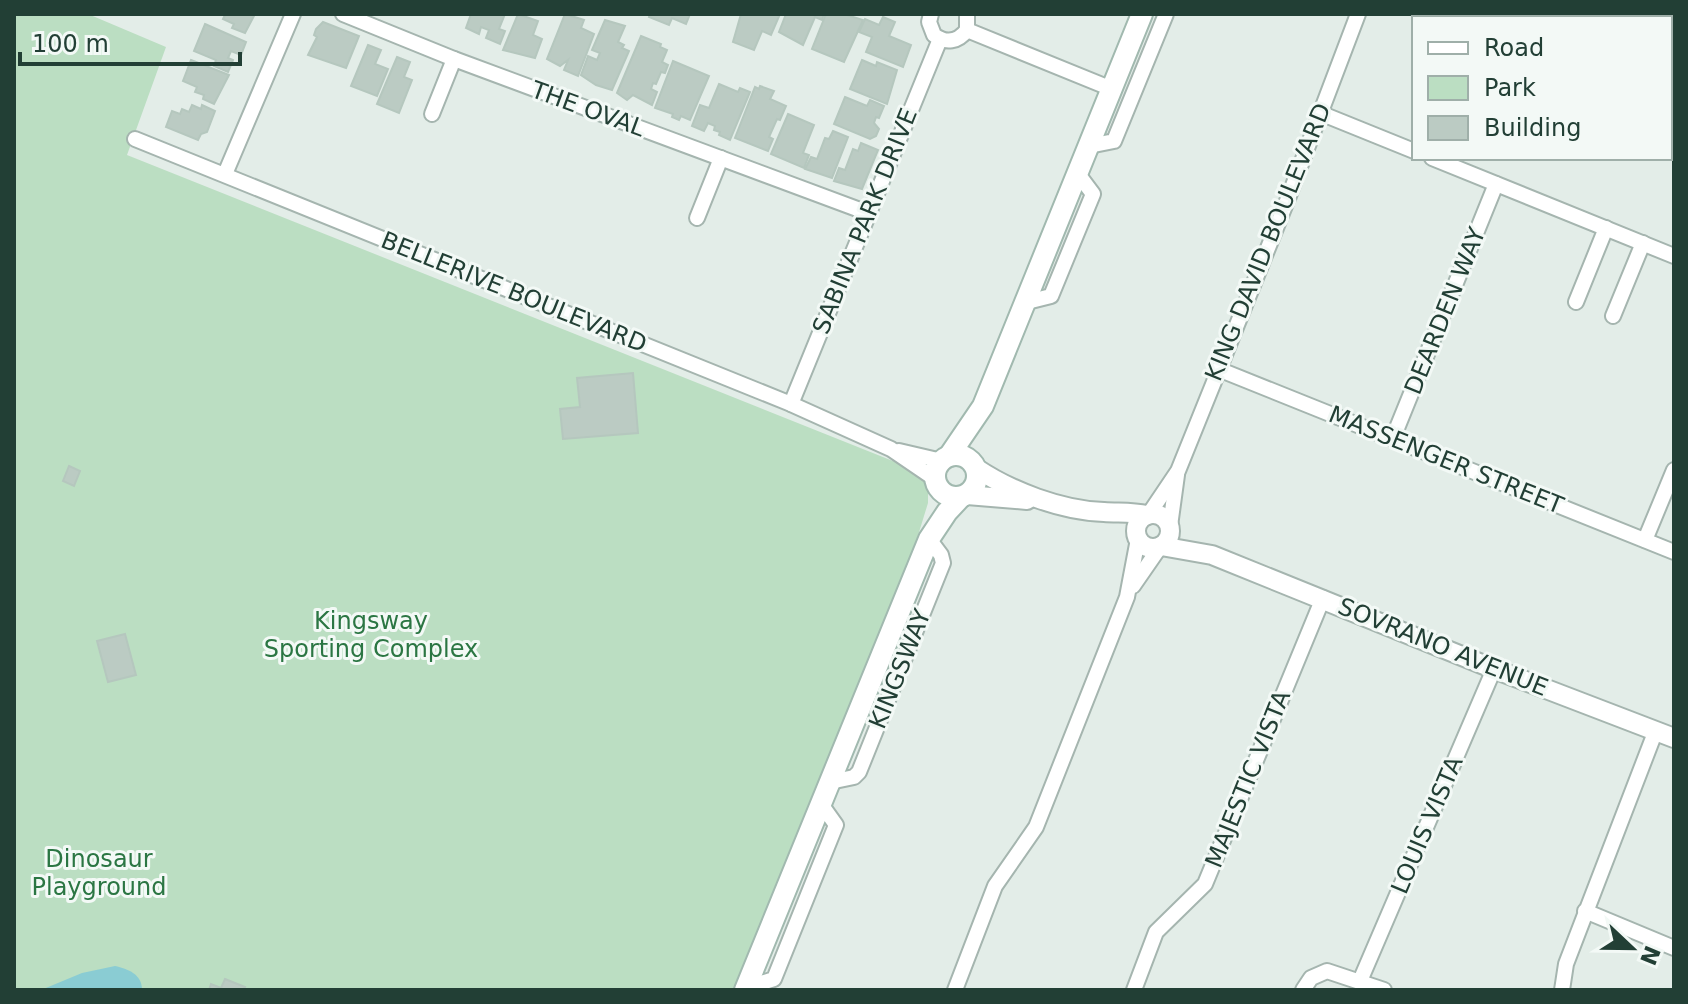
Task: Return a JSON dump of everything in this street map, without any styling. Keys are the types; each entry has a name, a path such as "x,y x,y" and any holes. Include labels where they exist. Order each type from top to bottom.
{"main road":[{"name":"KINGSWAY","path":"931,537 940,470 983,406 1142,14"},
{"name":"KINGSWAY","path":"745,989 931,537 947,512 975,486 974,466 983,406"},
{"path":"964,496 946,495 940,470 960,455 974,466"}],"street":[{"path":"225,174 293,14"},
{"name":"THE OVAL","path":"343,14 454,59 868,213"},
{"path":"931,14 930,29 940,39 957,40 967,30 967,14"},
{"path":"1089,146 1114,141 1166,14"},
{"name":"KING DAVID BOULEVARD","path":"1170,527 1178,471 1289,196 1358,14"},
{"path":"967,30 1112,89"},
{"name":"SABINA PARK DRIVE","path":"791,404 940,39"},
{"path":"432,114 454,59"},
{"path":"1320,113 1412,150"},
{"name":"BELLERIVE BOULEVARD","path":"135,139 791,404 940,470"},
{"path":"697,218 721,158"},
{"path":"1437,160 1674,256"},
{"name":"DEARDEN WAY","path":"1393,438 1496,184"},
{"path":"1576,302 1606,228"},
{"path":"1613,316 1643,243"},
{"name":"MASSENGER STREET","path":"1218,369 1674,552"},
{"path":"974,466 996,482 1042,501"},
{"path":"1645,540 1674,470"},
{"name":"KING DAVID BOULEVARD","path":"1148,514 1178,471"},
{"path":"964,496 1042,501 1102,513 1162,516 1170,527 1168,540 1160,547 1127,597"},
{"path":"1102,513 1147,547 1160,547"},
{"path":"955,990 995,886 1036,827 1127,597 1138,538 1137,524 1148,514"},
{"name":"SOVRANO AVENUE","path":"1170,527 1212,555"},
{"name":"SOVRANO AVENUE","path":"1160,547 1212,555 1674,738"},
{"name":"MAJESTIC VISTA","path":"1134,990 1156,932 1205,884 1323,598"},
{"name":"LOUIS VISTA","path":"1360,981 1494,669"},
{"path":"1562,990 1566,964 1585,911 1656,730"},
{"path":"1585,911 1674,948"},
{"path":"1303,990 1311,978 1327,971 1384,990"}],"green space":[{"name":"Kingsway Sporting Complex","path":"14,14 88,14 166,47 127,155 928,475 928,503 916,542 734,990 14,990"}],"water":[{"path":"115,966 137,976 142,990 41,990 82,973"}],"building":[{"path":"222,14 255,14 245,33 232,28 234,24 223,19 225,15"},
{"path":"471,14 505,14 499,29 505,31 500,44 486,38 489,30 481,27 479,34 466,28"},
{"path":"518,14 538,21 533,35 542,39 535,58 503,50"},
{"path":"565,14 584,20 581,28 594,34 578,76 564,70 568,60 560,66 547,59"},
{"path":"650,14 690,14 686,24 672,18 669,25 649,17"},
{"path":"741,14 780,14 771,35 762,31 754,50 733,42"},
{"path":"786,14 824,14 822,20 815,17 803,45 779,32"},
{"path":"826,14 844,14 863,20 844,62 812,49"},
{"path":"883,17 895,22 889,36 911,45 903,67 866,52 872,37 859,32 865,19 879,25"},
{"path":"605,20 625,26 618,42 629,51 612,90 596,85 581,75 588,56 597,60 600,53 592,50"},
{"path":"323,22 359,36 346,68 308,55 317,37 314,35 316,29"},
{"path":"205,24 246,42 241,55 231,51 228,58 233,60 228,72 214,66 216,60 194,51"},
{"path":"641,36 661,44 660,47 667,50 662,62 668,65 665,73 661,72 651,89 657,92 652,105 633,95 627,100 617,93"},
{"path":"368,45 381,50 375,64 388,69 377,96 351,86"},
{"path":"397,57 410,62 404,77 412,80 399,113 377,104"},
{"path":"191,60 229,75 214,104 195,92 197,87 183,81"},
{"path":"862,60 897,70 887,104 850,89"},
{"path":"673,61 709,76 690,120 681,116 679,120 672,117 673,114 655,108"},
{"path":"719,84 738,92 740,88 750,92 730,140 719,135 720,132 714,130 715,126 708,123 704,131 692,126 700,105 709,108"},
{"path":"760,86 774,91 770,99 786,106 769,137 773,139 768,151 735,138 755,87 759,89"},
{"path":"845,97 867,106 870,100 884,106 874,123 879,129 876,136 870,139 834,124"},
{"path":"192,105 201,109 202,105 215,111 207,132 201,134 198,140 166,127 172,111 180,114 182,109 189,112"},
{"path":"788,114 814,125 803,153 809,155 804,168 771,154"},
{"path":"833,131 848,137 832,178 805,169 811,157 817,159 825,138 829,139"},
{"path":"861,143 878,150 862,189 834,181 839,168 845,170 853,149 858,151"},
{"path":"633,373 638,433 563,439 560,409 580,407 577,378"},
{"path":"69,466 80,471 74,486 63,481"},
{"path":"125,634 136,675 108,682 97,641"},
{"path":"225,979 245,987 243,990 209,990 211,984 221,988"}],"park label":[{"name":"Dinosaur Playground","path":"99,873"}]}
